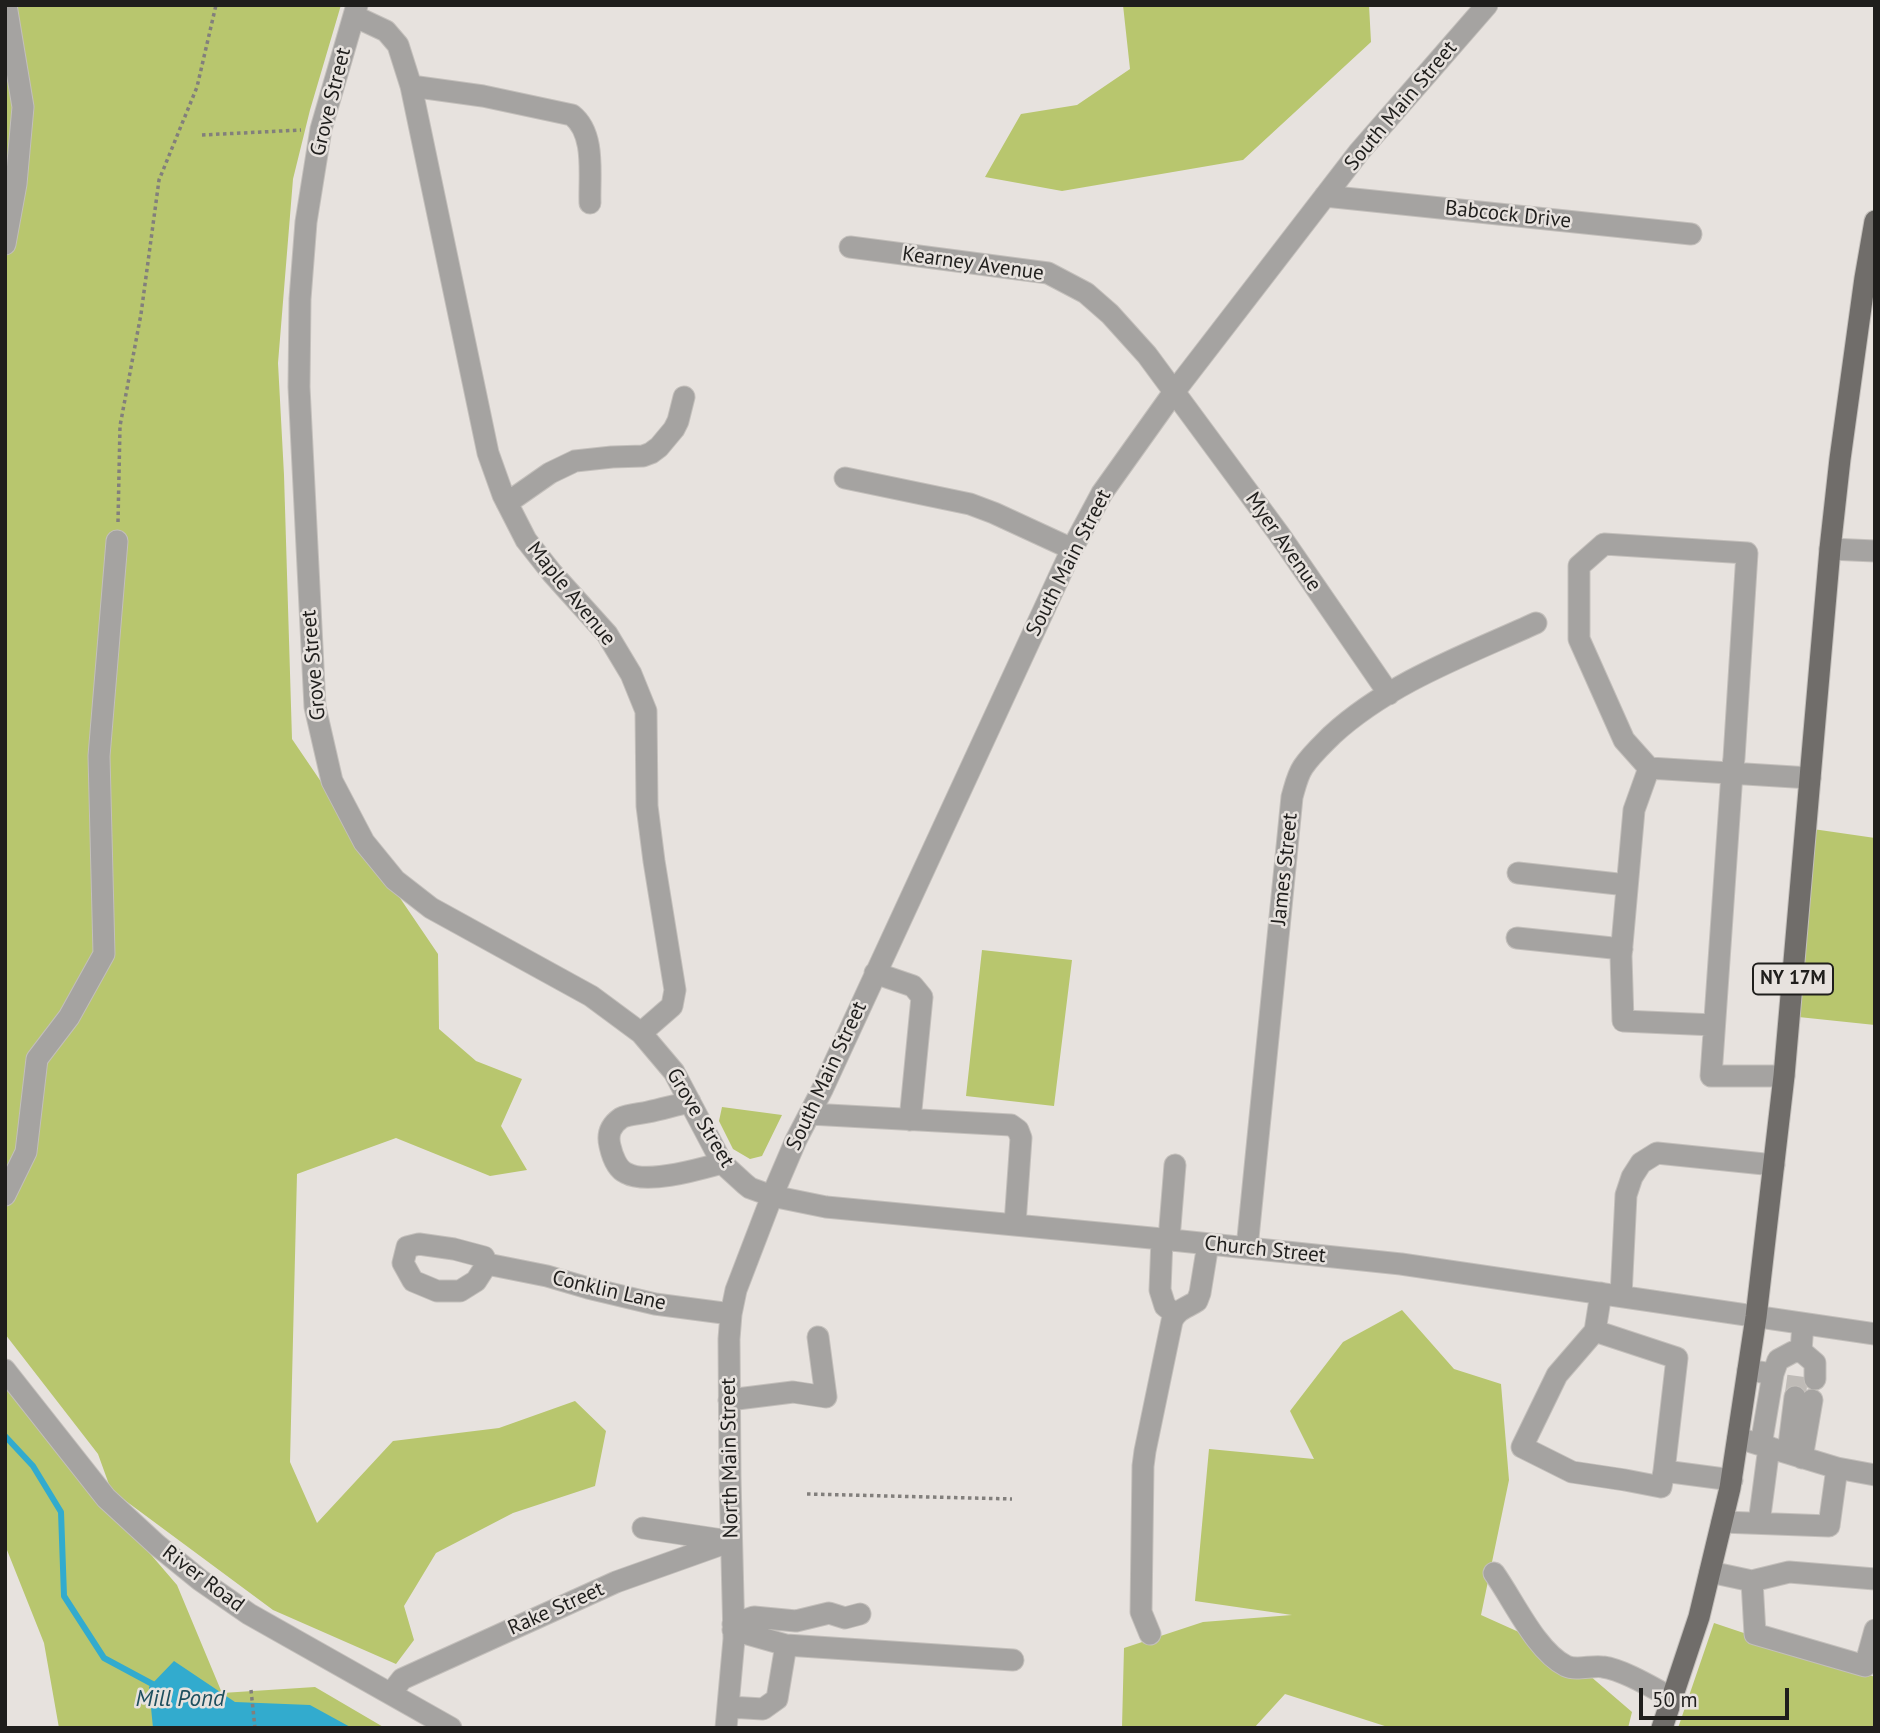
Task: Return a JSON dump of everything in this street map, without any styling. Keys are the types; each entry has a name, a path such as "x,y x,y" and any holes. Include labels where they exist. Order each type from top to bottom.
{"main road":[{"name":"NY 17M","path":"1662,1728 1699,1617 1722,1522 1756,1317 1784,1076 1830,549 1840,459 1874,233"}],"street":[{"path":"5,244 16,184 23,107 6,5"},
{"name":"South Main Street","path":"772,1196 1072,549 1102,493 1174,392 1359,152 1487,5"},
{"name":"Maple Avenue","path":"356,10 386,31 398,46 411,86 488,453 507,503 526,540 607,634 631,674 646,711 652,850 675,990 672,1006 641,1033"},
{"name":"Grove Street","path":"356,10 321,130 306,222 300,299 299,387 314,707 332,781 363,842 395,880 431,908 591,996 641,1033 674,1072 722,1163 750,1188 772,1196"},
{"path":"411,86 483,96 572,115 582,126 589,144 590,203"},
{"name":"Babcock Drive","path":"1325,196 1691,234"},
{"name":"Kearney Avenue","path":"850,247 1048,273 1086,293 1110,314 1147,355 1174,392"},
{"name":"Myer Avenue","path":"1174,392 1279,534 1389,694"},
{"path":"507,503 550,473 575,461 643,456 651,453 671,435 684,397"},
{"path":"845,478 970,504 1072,549"},
{"path":"5,1195 26,1152 37,1059 69,1017 104,954 99,756 117,541"},
{"path":"1784,1076 1711,1076 1714,1025 1732,773 1747,553 1604,544 1579,566 1579,639 1624,740 1649,768 1732,773 1810,778"},
{"path":"1830,549 1875,551"},
{"name":"James Street","path":"1247,1248 1292,797 1303,766 1350,718 1389,694 1419,676 1536,624"},
{"path":"1649,768 1634,810 1622,949 1623,1021 1714,1025"},
{"path":"1518,873 1628,885"},
{"path":"1517,938 1622,949"},
{"path":"875,973 913,986 922,997 910,1120"},
{"path":"690,1102 623,1116 612,1126 609,1133 616,1162 624,1173 638,1177 697,1170 722,1163"},
{"path":"810,1114 1011,1125 1018,1130 1021,1138 1015,1224"},
{"path":"1595,1331 1677,1358 1661,1488 1572,1472 1522,1447 1558,1375 1595,1331 1611,1295 1626,1195 1632,1177 1642,1163 1657,1153 1774,1165"},
{"path":"1174,1314 1166,1306 1160,1290 1175,1165"},
{"name":"Church Street","path":"772,1196 826,1207 1401,1264 1875,1334"},
{"name":"North Main Street","path":"727,1718 733,1627 729,1339 736,1290 772,1196"},
{"path":"1150,1634 1141,1612 1143,1466 1174,1314 1197,1301 1208,1244"},
{"name":"Conklin Lane","path":"487,1264 547,1276 655,1304 732,1314"},
{"path":"1759,1523 1780,1451 1805,1387 1801,1351 1804,1324"},
{"path":"729,1400 793,1392 826,1397 818,1338"},
{"path":"1780,1451 1773,1374 1779,1360 1793,1352 1801,1351"},
{"name":"River Road","path":"5,1370 106,1498 200,1580 249,1614 451,1728"},
{"path":"1748,1370 1773,1374"},
{"path":"1738,1438 1837,1468 1875,1475"},
{"path":"1722,1522 1829,1526 1837,1468"},
{"path":"1664,1471 1731,1480"},
{"path":"643,1528 731,1541"},
{"name":"Rake Street","path":"391,1693 402,1679 603,1588 731,1541"},
{"path":"1710,1572 1752,1581 1789,1572 1875,1579"},
{"path":"1494,1573 1527,1626 1549,1654 1569,1667 1603,1667 1637,1679 1672,1698"},
{"path":"1752,1581 1755,1634 1865,1666 1875,1630"},
{"path":"733,1627 754,1617 796,1621 829,1613 845,1618 860,1614"},
{"path":"733,1627 786,1645 1013,1660"},
{"path":"727,1718 763,1709 777,1699 786,1645"}],"path":[{"path":"117,541 120,426 141,314 159,180 197,88 216,5"},
{"path":"202,135 321,130"},
{"path":"807,1494 1012,1499"},
{"path":"251,1690 255,1728"}],"green space":[{"path":"5,5 341,5 293,179 278,363 292,739 438,954 439,1029 476,1061 522,1079 501,1126 527,1170 490,1176 396,1138 297,1174 290,1462 317,1523 393,1441 499,1428 575,1401 606,1431 595,1486 513,1513 436,1553 404,1606 414,1640 396,1664 273,1610 111,1490 98,1454 5,1334"},
{"path":"1123,5 1369,5 1371,42 1243,160 1062,191 985,177 1021,114 1077,105 1130,69"},
{"path":"1806,828 1875,838 1875,1025 1789,1016"},
{"path":"982,950 1072,960 1054,1106 966,1096"},
{"path":"722,1107 782,1115 762,1156 750,1159 733,1149 719,1121"},
{"path":"1402,1310 1454,1369 1501,1384 1509,1480 1481,1615 1561,1651 1632,1712 1628,1728 1391,1728 1285,1694 1254,1728 1122,1727 1124,1648 1203,1622 1292,1615 1195,1601 1209,1449 1314,1459 1290,1411 1343,1342"},
{"path":"5,1385 177,1585 222,1693 315,1687 385,1728 59,1728 44,1643 5,1545"},
{"path":"1714,1623 1875,1677 1875,1728 1678,1728"}],"water":[{"name":"Mill Pond","path":"174,1661 235,1702 310,1705 352,1728 153,1728 149,1687"}],"waterway":[{"path":"5,1436 33,1466 61,1512 64,1596 104,1658 158,1687"}],"tunnel":[{"path":"1795,1397 1798,1375"}]}
